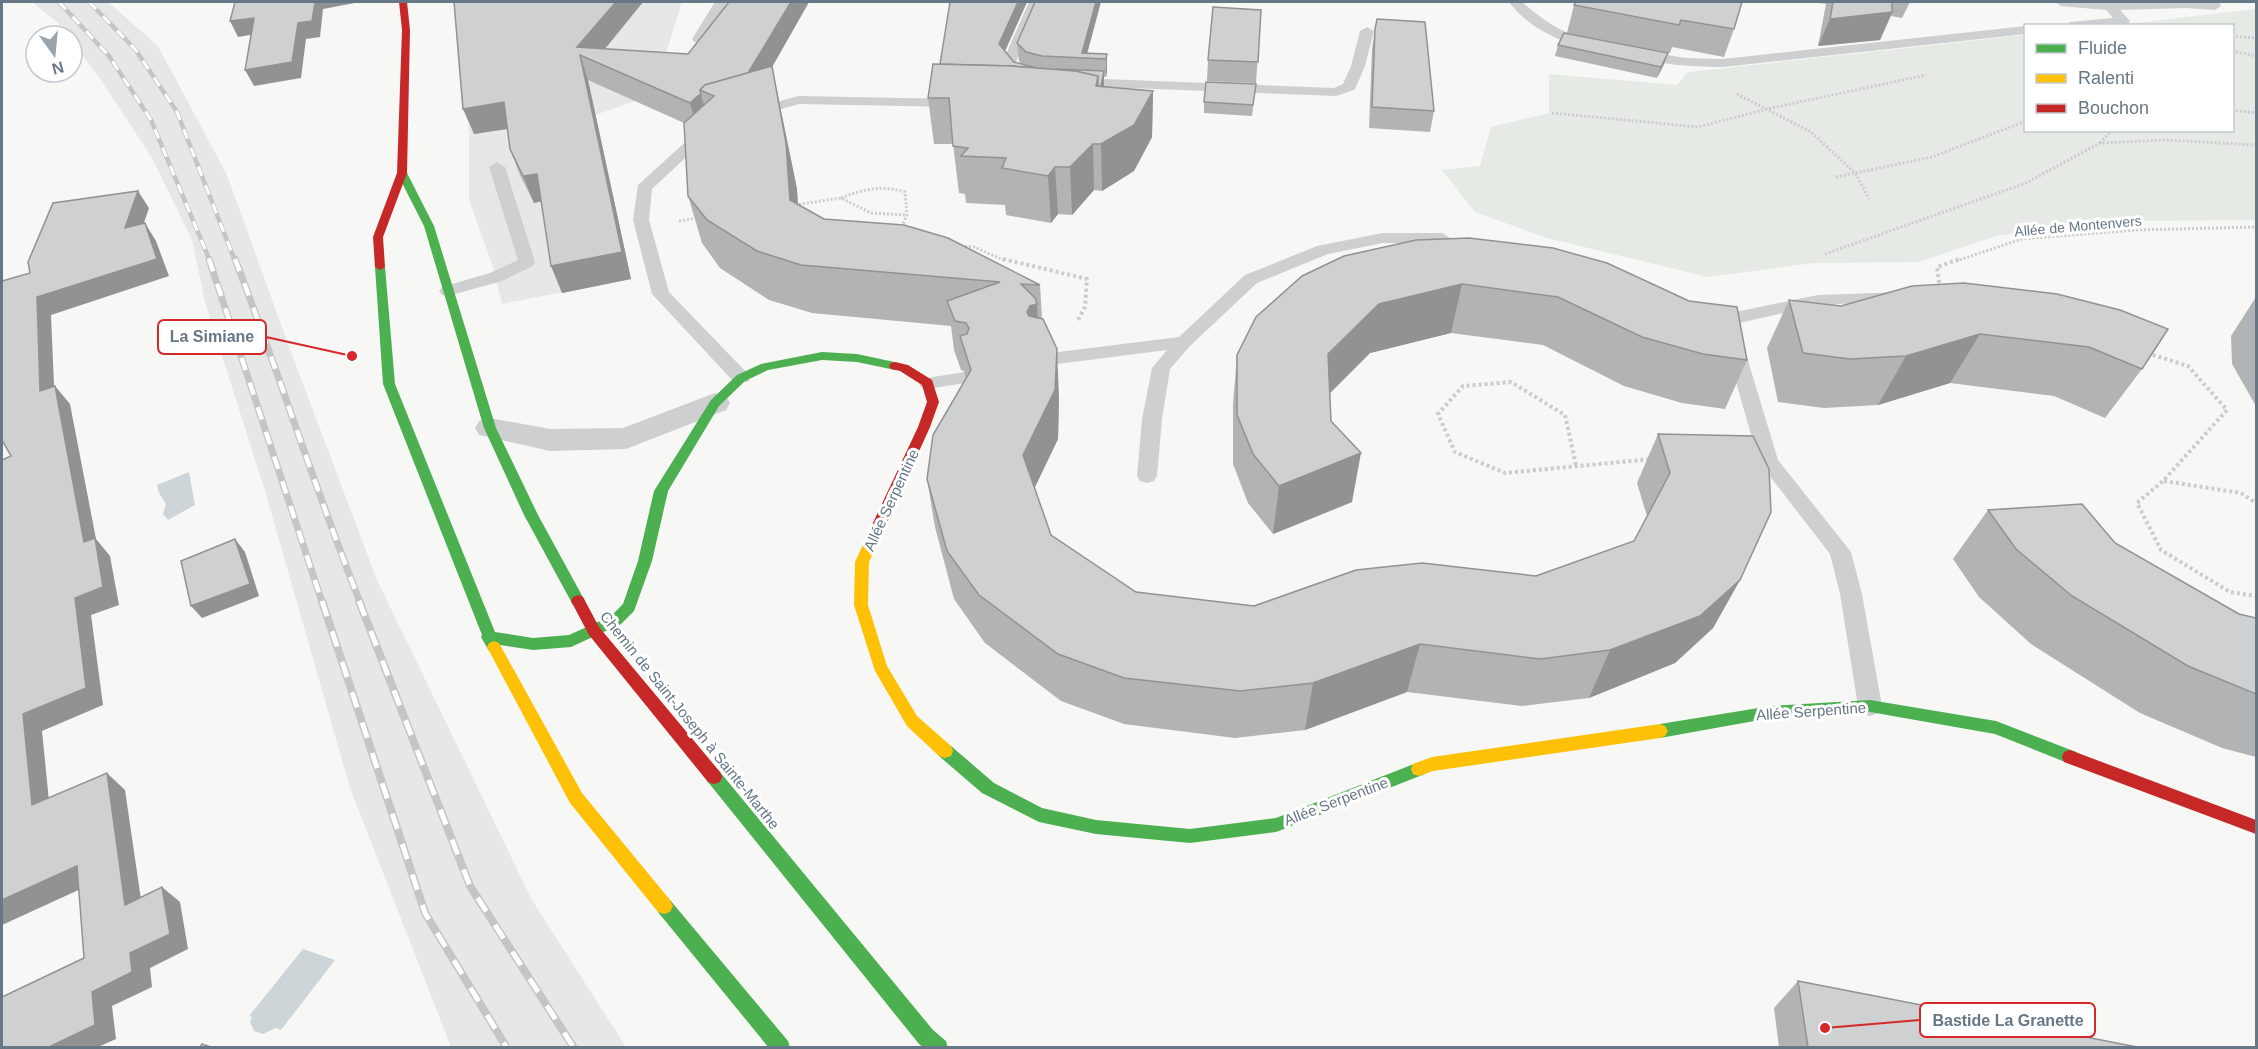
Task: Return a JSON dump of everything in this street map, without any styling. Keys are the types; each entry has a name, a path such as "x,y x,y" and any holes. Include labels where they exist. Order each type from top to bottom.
{"main road":[{"name":"Chemin de Saint-Joseph à Sainte-Marthe","path":"403,2 406,30 402,173 378,237 389,384 488,637 576,798 781,1047"},
{"name":"Chemin de Saint-Joseph à Sainte-Marthe","path":"402,173 429,226 490,428 531,515 594,631 926,1037 939,1047"},
{"path":"488,637 533,644 571,641 616,620 629,607 645,561 661,491 715,403 741,378 765,367 822,357 857,358 904,368 928,383"},
{"name":"Allée Serpentine","path":"928,383 933,402 924,427 862,562 861,605 880,666 912,721 988,788 1039,815 1096,828 1190,836 1276,825 1432,764 1675,729 1772,712 1870,706 1996,728 2158,792 2256,827"}],"street":[{"path":"490,428 550,440 626,438 715,403"}],"lane":[{"path":"699,39 721,2"},
{"path":"1035,2 1009,63 1021,75 1042,81"},
{"path":"1515,2 1552,34 1576,42 1607,48"},
{"path":"2061,2 2110,6 2186,4 2215,6"},
{"path":"2091,24 2123,21 2110,6"},
{"path":"1628,52 1685,62 1723,63 2024,30"},
{"path":"1065,82 1336,92 1348,87 1358,66 1367,31"},
{"path":"744,116 798,99 966,104"},
{"path":"722,123 711,126 644,188 642,226 661,294 741,378"},
{"path":"448,291 495,277 528,262 497,167"},
{"path":"1147,476 1152,419 1161,368 1184,342 1251,279 1323,249 1383,238 1442,238"},
{"path":"1695,312 1726,320 1818,300 1883,296 1942,298"},
{"path":"1726,320 1769,462 1840,552 1851,594 1870,706"},
{"path":"1042,360 1184,342"},
{"path":"928,383 963,378"}],"path":[{"path":"2234,36 2256,38"},
{"path":"2234,51 2256,56"},
{"path":"1552,113 1698,127 1767,109 1935,74"},
{"path":"1730,88 1811,132 1856,174 1869,199"},
{"path":"2234,111 2256,113"},
{"path":"1836,177 1932,157 2024,121"},
{"path":"1825,254 2026,183 2100,143 2110,132"},
{"path":"2100,143 2166,141 2256,145"},
{"path":"795,204 841,198 866,188 888,186 905,192 907,215 898,236"},
{"path":"841,198 871,213 907,215"},
{"path":"642,226 701,218"},
{"name":"Allée de Montenvers","path":"1942,298 1937,267 2022,239 2136,230 2256,227"},
{"path":"952,244 974,248 1009,262 1087,279 1085,307"},
{"path":"2143,352 2188,366 2227,410 2163,481 2138,503 2161,550 2230,592 2256,596"},
{"path":"1576,465 1564,415 1511,382 1463,386 1438,414 1455,452 1505,473 1659,458"},
{"path":"2163,481 2241,493 2256,503"}],"shaded area":[{"path":"32,2 108,2 158,46 227,175 377,580 532,900 626,1047 451,1047 350,788 265,491 205,302 192,240 152,158 84,57 84,24 58,23"},
{"path":"462,2 682,2 659,76 635,101 564,126 558,169 605,160 631,279 502,304 492,264 469,200 469,135"},
{"path":"2256,9 2256,220 2123,221 1996,236 1919,262 1814,263 1708,277 1547,238 1475,212 1442,170 1480,166 1491,127 1549,113 1549,74 1677,85 1688,72 2024,35 2024,132 2234,132 2234,24 2128,24"},
{"path":"189,472 195,505 168,520 163,514 166,504 157,485"},
{"path":"303,949 335,960 281,1030 276,1028 263,1034 254,1031 250,1022 252,1017 249,1016"}],"building":[{"path":"235,2 315,2 312,21 298,23 292,62 245,70 254,18 230,21"},
{"path":"454,2 616,2 577,47 688,54 729,2 791,2 748,73 705,85 700,90 701,95 690,103 580,55 622,252 551,266 537,174 523,176 510,149 504,102 463,109"},
{"path":"950,2 1018,2 999,44 1014,62 1037,68 940,64"},
{"path":"1035,2 1096,2 1082,53 1107,54 1106,59 1042,56 1026,52 1017,43"},
{"path":"1576,2 1742,2 1734,29 1681,20 1679,25 1574,5"},
{"path":"1833,2 1892,2 1892,12 1830,19"},
{"path":"1213,7 1261,10 1258,62 1208,60"},
{"path":"1377,19 1425,22 1434,111 1372,107"},
{"path":"1564,33 1668,53 1661,67 1558,45"},
{"path":"933,64 1011,66 1076,71 1098,76 1096,86 1153,91 1134,125 1101,144 1093,144 1070,167 1055,167 1048,176 1002,168 1006,158 961,156 968,148 953,146 949,98 928,98"},
{"path":"772,66 786,143 790,200 824,219 904,225 948,238 1040,285 1021,284 1035,298 1037,304 1030,306 1027,312 1029,316 1043,319 1057,349 1055,390 1023,455 1051,535 1136,592 1254,606 1356,570 1422,563 1536,576 1634,541 1670,473 1658,434 1753,436 1769,469 1771,512 1740,580 1700,616 1610,650 1540,659 1420,644 1313,683 1240,691 1124,678 1058,654 979,595 947,551 927,479 933,435 971,370 960,336 967,334 969,328 966,323 955,321 947,301 1000,282 801,265 757,251 707,220 688,196 684,123 714,96 700,90 705,85"},
{"path":"1057,69 1104,71 1101,86 1098,86 1098,76"},
{"path":"1206,82 1256,84 1253,105 1204,102"},
{"path":"138,191 125,228 145,223 157,259 37,297 40,391 55,386 84,542 95,538 103,587 75,598 86,688 23,714 32,805 107,773 125,905 162,887 170,934 130,953 132,972 92,992 95,1025 49,1047 2,1047 2,997 84,958 77,866 2,900 2,460 11,456 2,440 2,281 30,273 28,262 53,203"},
{"path":"1469,238 1553,248 1607,263 1689,301 1737,307 1747,360 1703,354 1642,337 1558,297 1462,284 1379,304 1328,354 1331,421 1361,453 1279,486 1253,454 1237,415 1237,355 1256,317 1302,276 1344,256 1416,240"},
{"path":"1964,283 2057,294 2120,310 2168,329 2142,369 2089,347 1980,334 1906,356 1850,359 1803,353 1789,300 1841,306 1912,286"},
{"path":"2082,504 2115,543 2239,614 2256,618 2256,694 2188,666 2072,596 2016,549 1988,510"},
{"path":"235,539 250,584 191,606 181,561"},
{"path":"1798,981 2137,1047 1808,1047"}],"railway":[{"path":"59,2 109,56 151,120 210,261"},
{"path":"89,2 135,49 177,112 235,261"},
{"path":"209,259 322,602"},
{"path":"235,259 360,602"},
{"path":"322,601 425,913 507,1048"},
{"path":"359,601 470,886 574,1048"}],"traffic: fast":[{"path":"402,173 429,226 490,428 531,515 578,601"},
{"path":"380,267 389,384 494,647"},
{"path":"488,637 533,644 571,641 616,620 629,607 645,561 661,491 715,403 741,378 765,367 822,356 857,358 895,366"},
{"path":"1660,731 1771,712 1870,706 1996,728 2070,757"},
{"path":"945,751 988,788 1039,815 1096,827 1190,836 1276,825 1419,769"},
{"path":"714,777 926,1037 939,1048"},
{"path":"664,906 781,1048"}],"traffic: slow":[{"path":"878,527 862,562 861,605 880,667 912,721 945,751"},
{"path":"494,647 576,798 664,906"},
{"path":"1419,769 1432,764 1660,731"}],"traffic: jam":[{"path":"380,267 378,237 402,173 406,30 403,2"},
{"path":"878,527 924,427 933,402 928,383 904,368 895,366"},
{"path":"578,601 594,631 714,777"},
{"path":"2070,757 2256,827"}],"place":[{"name":"La Simiane","path":"352,356"},
{"name":"Bastide La Granette","path":"1825,1028"}]}
